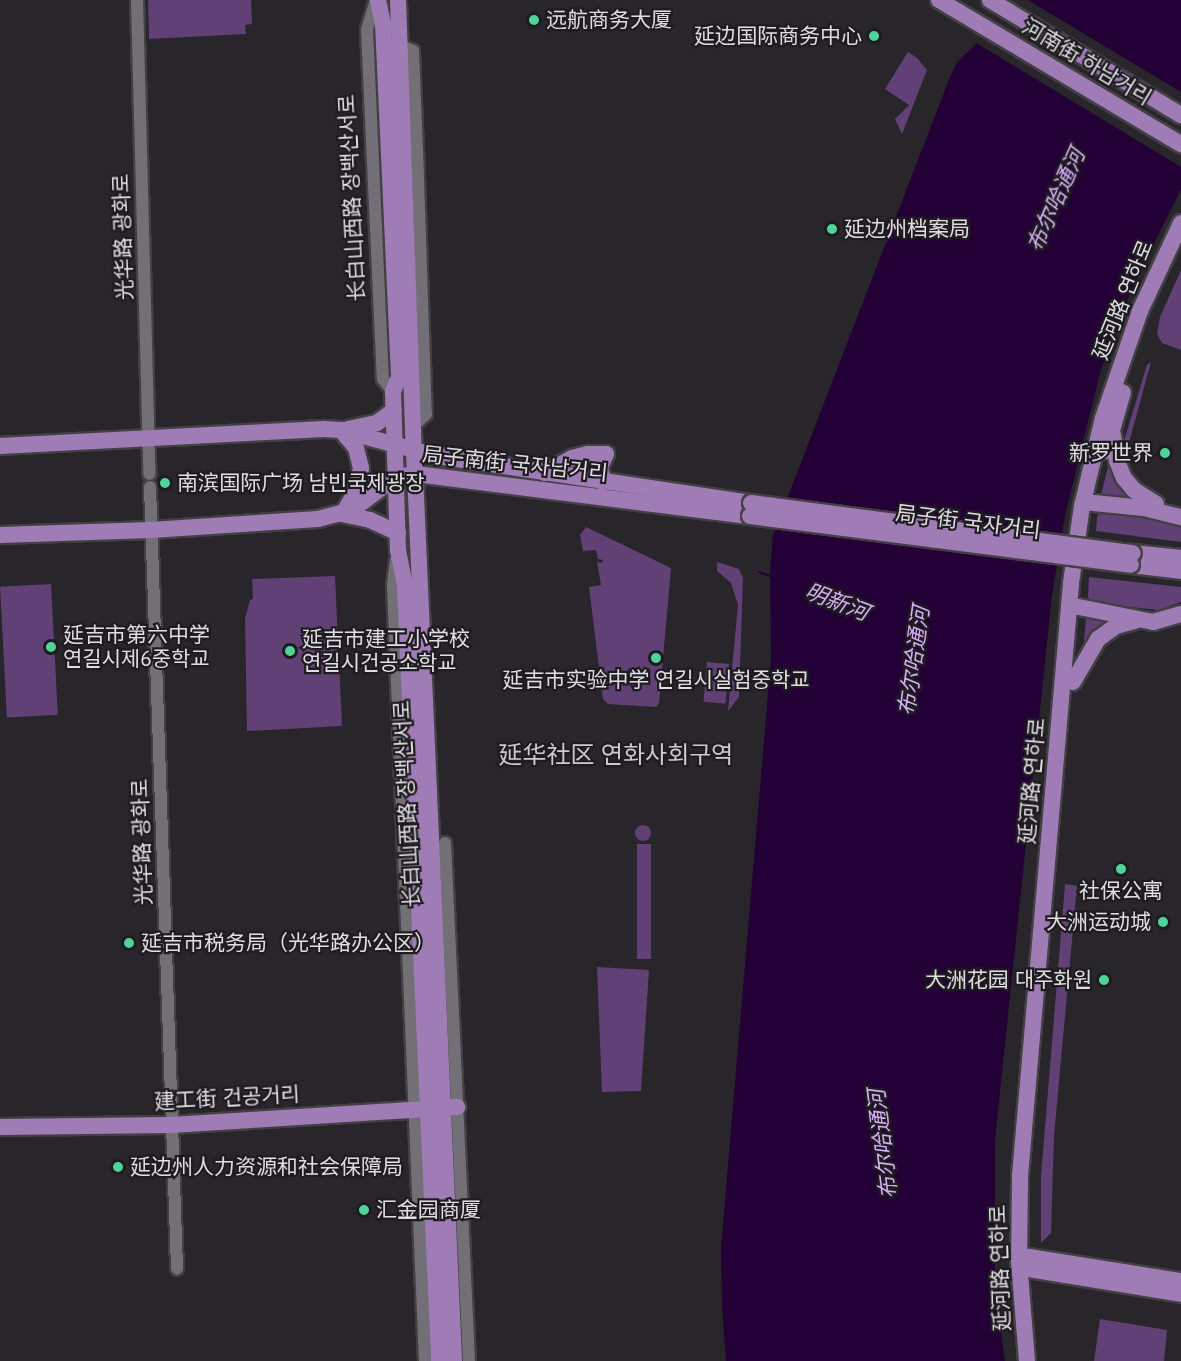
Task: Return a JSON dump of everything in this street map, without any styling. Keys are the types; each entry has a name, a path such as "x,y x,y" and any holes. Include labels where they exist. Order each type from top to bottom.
{"main road":[{"name":"长白山西路 장백산서로","path":"377,0 383,23 399,377 393,392 398,542 405,586 435,1109 454,1361"},
{"name":"河南街 하남거리","path":"939,0 1181,144"},
{"name":"河南街 하남거리","path":"990,0 1181,115"},
{"name":"长白山西路 장백산서로","path":"399,2 414,452 431,820 440,1361"},
{"name":"延河路 연하로","path":"1027,1361 1022,1154 1074,604 1103,418 1147,293 1181,223"},
{"name":"延河路 연하로","path":"1089,500 1148,318 1181,243"},
{"path":"341,430 371,425 394,410"},
{"path":"1113,428 1117,461 1124,478 1134,490 1156,504"},
{"name":"局子南街 국자남거리","path":"0,446 341,430 414,452 750,510"},
{"path":"341,430 356,448 361,468 357,489 342,514 370,520 398,542"},
{"path":"545,473 572,458 588,454 606,454 600,467 603,483"},
{"name":"局子南街 국자남거리","path":"0,535 151,530 318,519 352,510 396,477 416,474 750,510"},
{"path":"1089,500 1156,504 1181,510"},
{"path":"1089,500 1144,507 1181,517"},
{"name":"局子街 국자거리","path":"750,510 1132,559 1181,571"},
{"name":"局子街 국자거리","path":"1132,559 1181,558"},
{"name":"延河路 연하로","path":"1035,1361 1025,1263 1032,1145 1073,682 1074,604"},
{"path":"1074,604 1150,614 1170,611 1181,605"},
{"path":"1074,604 1153,622 1181,614"},
{"path":"1073,682 1089,649 1103,634 1122,623 1142,620"},
{"path":"431,820 445,843"},
{"name":"建工街 건공거리","path":"0,1127 171,1125 435,1109"},
{"path":"1025,1263 1181,1281"},
{"path":"1025,1263 1181,1294"}],"street":[{"name":"光华路 광화로","path":"137,0 149,474"},
{"name":"光华路 광화로","path":"150,487 177,1269"},
{"name":"长白山西路 장백산서로","path":"425,1361 445,843"},
{"name":"长白山西路 장백산서로","path":"435,1109 469,1361"}],"shaded area":[{"path":"148,0 251,0 252,24 245,25 246,34 149,39"},
{"path":"908,52 917,58 927,70 902,134 895,119 909,105 885,89"},
{"path":"1181,270 1181,350 1162,343 1157,334 1160,317"},
{"path":"1151,362 1124,461 1124,441 1147,365"},
{"path":"1111,455 1138,500 1101,495"},
{"path":"1103,509 1181,521 1181,542 1096,531 1097,517"},
{"path":"586,527 671,568 659,703 656,707 608,704 603,699 589,587 601,585 597,562 602,563 603,560 598,559 596,550 583,551 580,535"},
{"path":"717,562 739,569 743,578 739,697 728,711 738,605 731,583 717,571"},
{"path":"335,576 342,726 247,731 245,618 250,600 253,599 252,579"},
{"path":"1089,577 1181,587 1181,602 1158,610 1096,603 1090,601 1088,597"},
{"path":"51,584 58,715 7,717 0,587"},
{"path":"1086,617 1123,620 1083,654"},
{"path":"707,662 729,664 725,704 704,702"},
{"path":"643,825 651,833 643,841 635,833"},
{"path":"637,844 651,844 651,959 637,959"},
{"path":"1065,884 1077,886 1054,1136 1051,1233 1041,1243 1041,1176"},
{"path":"597,967 649,970 641,1091 602,1092"},
{"path":"1100,1319 1167,1330 1164,1361 1094,1361"}],"water":[{"name":"布尔哈通河","path":"1002,0 1181,0 1181,189 1130,293 1100,373 1065,516 1052,595 995,1140 995,1284 1005,1361 726,1361 721,1247 771,658 770,570 773,535 950,77 957,62 974,46"}],"pier":[{"path":"998,0 1028,0 1181,92 1181,167 973,41"}],"waterway":[{"name":"明新河","path":"759,572 773,577"}],"place":[{"name":"远航商务大厦","path":"534,20"},
{"name":"延边国际商务中心","path":"874,36"},
{"name":"延边州档案局","path":"832,229"},
{"name":"新罗世界","path":"1165,453"},
{"name":"南滨国际广场 남빈국제광장","path":"165,483"},
{"name":"延吉市第六中学 연길시제6중학교","path":"51,647"},
{"name":"延吉市建工小学校 연길시건공소학교","path":"290,651"},
{"name":"延吉市实验中学 연길시실험중학교","path":"656,658"},
{"name":"社保公寓","path":"1121,869"},
{"name":"大洲运动城","path":"1163,922"},
{"name":"延吉市税务局（光华路办公区）","path":"129,943"},
{"name":"大洲花园 대주화원","path":"1104,980"},
{"name":"延边州人力资源和社会保障局","path":"118,1167"},
{"name":"汇金园商厦","path":"364,1210"}],"district":[{"name":"延华社区 연화사회구역","path":"616,755"}]}
